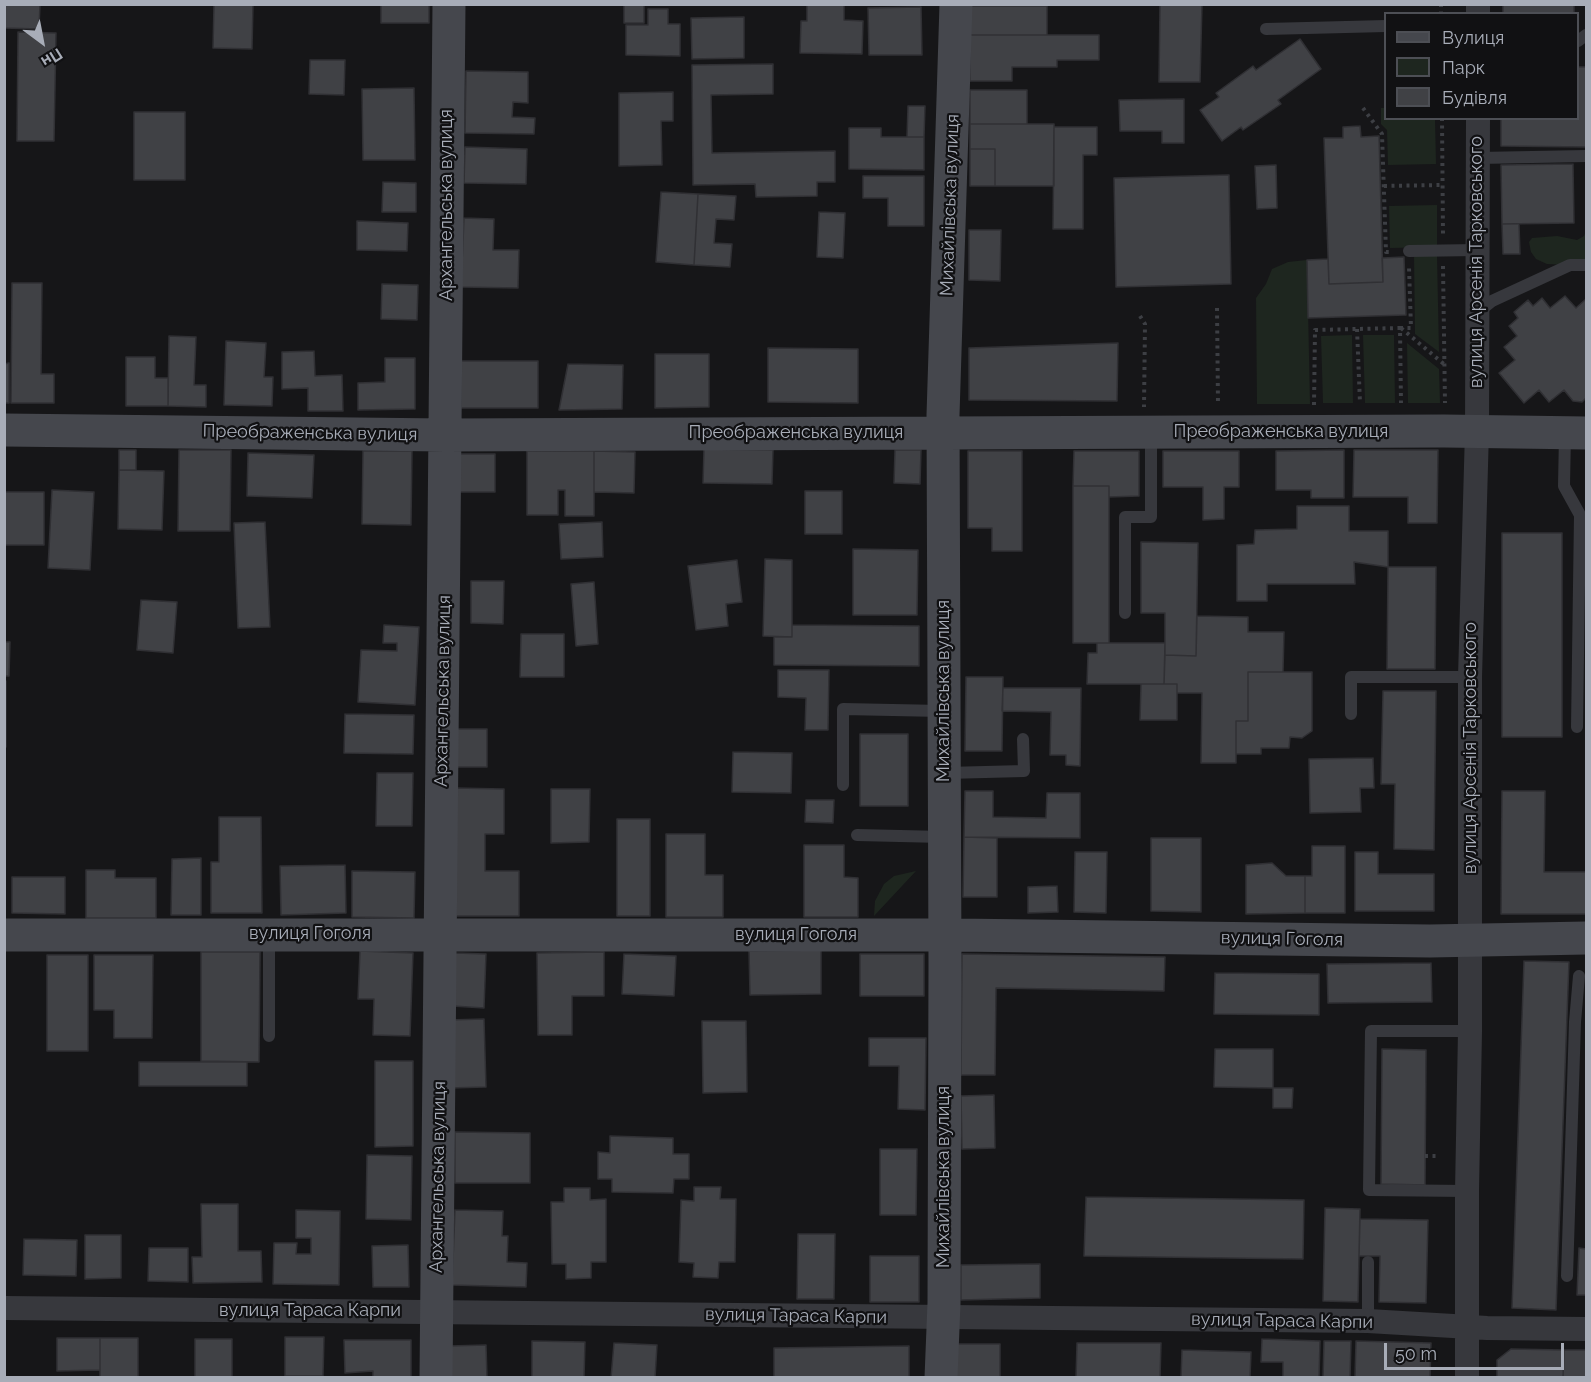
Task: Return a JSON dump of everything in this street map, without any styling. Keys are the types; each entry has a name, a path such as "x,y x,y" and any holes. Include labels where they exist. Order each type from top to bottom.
{"main road":[{"name":"Архангельська вулиця","path":"436,1377 449,4"},
{"name":"Михайлівська вулиця","path":"941,1377 945,935 943,433 956,4"},
{"name":"Преображенська вулиця","path":"4,430 445,435 943,433 1147,420 1444,431 1576,433"},
{"name":"вулиця Гоголя","path":"4,935 945,935 1470,940 1587,938"}],"street":[{"name":"вулиця Арсенія Тарковського","path":"1467,1377 1470,677 1477,431 1478,120"},
{"name":"вулиця Тараса Карпи","path":"4,1308 1368,1322 1487,1328 1587,1329"}],"lane":[{"path":"1266,29 1384,26"},
{"path":"1478,158 1587,156"},
{"path":"1409,252 1477,250"},
{"path":"1477,314 1492,301 1569,265 1587,265"},
{"path":"1125,613 1125,517 1151,517 1147,420"},
{"path":"1576,433 1564,486 1583,515 1577,727"},
{"path":"1351,714 1352,677 1470,677"},
{"path":"843,785 843,709 943,711"},
{"path":"944,773 1024,771 1023,739"},
{"path":"857,835 944,837"},
{"path":"269,934 269,1036"},
{"path":"1567,1276 1575,1022 1579,976"},
{"path":"1575,1022 1587,1015"},
{"path":"1467,1191 1368,1190 1371,1031 1470,1031"},
{"path":"1368,1262 1368,1322"}],"path":[{"path":"1314,415 1315,330 1411,327 1409,252 1386,252 1382,134 1363,108"},
{"path":"1442,120 1444,431"},
{"path":"1384,186 1443,185"},
{"path":"1217,308 1218,407"},
{"path":"1140,316 1145,324 1147,420"},
{"path":"1400,328 1444,365"},
{"path":"1400,328 1401,414"},
{"path":"1358,329 1360,414"},
{"path":"1425,1156 1437,1156"}],"green space":[{"path":"1381,108 1384,108 1384,120 1435,120 1436,164 1388,165 1387,130 1381,124"},
{"path":"1437,205 1437,247 1390,248 1389,206"},
{"path":"1586,231 1586,266 1547,264 1536,259 1531,252 1529,242 1532,238 1557,236 1577,240 1584,236"},
{"path":"1414,255 1437,255 1439,352 1415,334"},
{"path":"1307,260 1310,404 1257,404 1256,298 1266,284 1272,269 1288,262"},
{"path":"1352,335 1353,403 1323,403 1321,336"},
{"path":"1363,335 1394,335 1395,403 1365,403"},
{"path":"1407,343 1439,369 1440,403 1408,403"},
{"path":"916,871 874,916 875,901 884,884 894,876"}],"building":[{"path":"5,4 40,4 39,29 4,28"},
{"path":"214,4 253,4 252,49 213,48"},
{"path":"381,4 429,4 429,23 381,23"},
{"path":"624,4 644,4 644,23 624,23"},
{"path":"807,4 844,4 844,20 863,21 862,54 800,53 801,21 807,21"},
{"path":"1160,4 1202,4 1200,82 1159,82"},
{"path":"1503,4 1574,4 1574,12 1503,12"},
{"path":"971,6 1047,6 1047,35 970,35"},
{"path":"921,7 922,55 869,55 868,8"},
{"path":"648,9 668,9 668,24 680,24 680,56 626,55 626,25 648,25"},
{"path":"744,17 744,58 692,59 691,18"},
{"path":"18,32 56,33 54,141 17,141"},
{"path":"970,35 1099,35 1099,60 1057,60 1057,67 1012,67 1012,81 970,81"},
{"path":"1300,39 1321,69 1278,100 1281,104 1243,130 1241,127 1222,141 1200,110 1219,97 1216,93 1253,66 1256,70"},
{"path":"310,60 345,60 344,95 309,94"},
{"path":"773,64 773,94 711,95 712,153 835,151 835,182 817,182 817,196 756,197 755,184 693,185 692,65"},
{"path":"1579,67 1586,67 1586,147 1501,146 1501,120 1579,120"},
{"path":"466,71 528,72 528,103 513,102 512,117 535,118 534,134 465,133"},
{"path":"414,88 415,160 363,160 362,89"},
{"path":"970,90 1027,90 1027,124 970,124"},
{"path":"673,92 673,121 661,121 662,165 619,166 619,93"},
{"path":"1184,99 1184,143 1162,143 1162,131 1120,131 1119,100"},
{"path":"908,106 925,106 924,137 907,137"},
{"path":"134,112 185,112 185,180 134,180"},
{"path":"970,124 1054,124 1054,186 995,186 995,149 970,149"},
{"path":"1360,126 1361,137 1379,136 1383,282 1329,284 1324,138 1343,138 1343,127"},
{"path":"1054,127 1097,127 1097,155 1083,155 1083,229 1053,229"},
{"path":"849,128 881,128 881,137 924,137 924,170 849,169"},
{"path":"465,147 527,149 526,184 464,183"},
{"path":"970,149 995,149 995,186 970,186"},
{"path":"1573,164 1574,223 1502,224 1501,165"},
{"path":"1276,165 1277,208 1257,209 1255,166"},
{"path":"1229,175 1231,284 1116,287 1114,178"},
{"path":"863,176 924,176 924,226 888,226 888,198 863,198"},
{"path":"383,182 416,183 416,212 382,212"},
{"path":"661,192 698,194 694,265 656,262"},
{"path":"698,194 736,196 734,220 716,219 714,243 732,244 730,267 694,265"},
{"path":"819,212 845,213 843,258 817,257"},
{"path":"464,218 494,219 493,250 519,250 518,288 461,287"},
{"path":"357,221 408,223 407,251 357,250"},
{"path":"1502,224 1519,224 1520,254 1503,254"},
{"path":"969,230 1001,230 1000,281 969,280"},
{"path":"1404,257 1406,315 1308,318 1307,260 1328,259 1329,284 1383,282 1382,258"},
{"path":"12,283 42,283 41,374 54,374 54,403 11,403"},
{"path":"382,284 418,285 417,320 381,319"},
{"path":"1565,296 1576,308 1586,299 1586,398 1582,402 1573,401 1564,390 1549,402 1539,390 1524,403 1499,373 1515,360 1504,347 1517,336 1509,326 1518,318 1514,312 1528,300 1533,306 1542,298 1550,308"},
{"path":"169,336 196,337 194,385 206,385 206,407 168,406"},
{"path":"226,341 266,343 264,377 273,377 272,406 224,405"},
{"path":"1118,343 1117,401 969,400 969,348"},
{"path":"768,348 858,349 858,403 768,402"},
{"path":"314,351 315,376 342,375 343,411 308,411 308,388 282,389 282,352"},
{"path":"655,354 709,354 709,407 655,408"},
{"path":"126,357 155,357 155,378 168,378 168,406 126,406"},
{"path":"385,358 415,358 415,409 358,410 358,383 385,382"},
{"path":"461,361 538,361 538,408 461,408"},
{"path":"9,363 9,403 4,403 4,364"},
{"path":"568,364 623,365 622,409 559,410"},
{"path":"704,449 773,450 772,484 703,483"},
{"path":"119,450 136,450 136,470 119,470"},
{"path":"179,450 231,450 230,531 178,531"},
{"path":"895,450 921,450 920,484 894,483"},
{"path":"1344,450 1344,498 1311,498 1311,490 1276,490 1276,451"},
{"path":"1354,450 1438,450 1437,523 1408,523 1408,497 1353,497"},
{"path":"363,451 412,451 411,525 362,524"},
{"path":"527,451 594,451 594,516 565,516 565,490 558,490 558,515 527,515"},
{"path":"594,451 635,452 634,493 594,492"},
{"path":"968,451 1022,451 1022,551 992,551 992,528 968,528"},
{"path":"1074,451 1139,451 1139,496 1109,497 1109,486 1073,486"},
{"path":"1163,451 1239,451 1239,487 1224,487 1224,519 1203,520 1203,487 1163,487"},
{"path":"248,453 314,455 312,498 247,496"},
{"path":"456,454 495,454 495,492 456,492"},
{"path":"119,470 164,471 162,530 118,529"},
{"path":"1073,486 1109,486 1109,643 1073,643"},
{"path":"52,490 94,492 90,570 48,568"},
{"path":"805,491 842,491 842,534 805,534"},
{"path":"4,492 44,492 44,545 4,545"},
{"path":"1297,506 1349,506 1349,531 1388,531 1388,567 1354,562 1355,584 1267,584 1267,601 1237,601 1237,545 1254,544 1255,530 1297,529"},
{"path":"265,522 270,627 238,628 234,523"},
{"path":"602,522 603,557 561,559 559,524"},
{"path":"1502,533 1562,533 1562,737 1502,737"},
{"path":"1141,542 1198,543 1196,656 1165,655 1165,613 1141,613"},
{"path":"853,549 918,550 917,615 853,615"},
{"path":"765,559 792,560 792,637 763,636"},
{"path":"737,560 742,602 726,604 728,626 696,630 688,566"},
{"path":"1388,567 1436,567 1435,669 1387,669"},
{"path":"471,581 504,581 503,624 471,623"},
{"path":"594,582 598,644 576,646 571,584"},
{"path":"141,600 177,602 173,653 137,650"},
{"path":"1197,616 1248,617 1248,632 1284,632 1283,672 1248,672 1248,721 1236,721 1236,763 1201,763 1202,693 1177,693 1177,684 1164,684 1165,655 1196,656"},
{"path":"384,625 419,627 415,705 358,702 361,650 397,651 397,643 383,643"},
{"path":"792,625 919,626 919,666 774,665 774,637 792,637"},
{"path":"521,634 564,634 564,677 520,677"},
{"path":"4,642 10,642 9,676 4,676"},
{"path":"1097,643 1165,643 1164,684 1087,684 1088,653 1097,653"},
{"path":"778,670 829,670 828,730 805,730 806,698 778,697"},
{"path":"1248,672 1312,672 1312,731 1302,738 1290,737 1289,748 1261,748 1261,754 1236,754 1236,721 1248,721"},
{"path":"966,677 1003,677 1002,751 965,751"},
{"path":"4,681 6,681 6,747 4,747"},
{"path":"1141,684 1177,684 1177,720 1140,720"},
{"path":"1003,688 1081,688 1080,766 1066,765 1066,755 1050,755 1051,712 1002,711"},
{"path":"1383,691 1436,691 1434,850 1394,849 1395,784 1381,784"},
{"path":"345,714 414,715 413,754 344,753"},
{"path":"455,729 487,729 487,767 455,767"},
{"path":"860,734 908,734 908,806 860,806"},
{"path":"733,752 792,753 791,793 732,792"},
{"path":"1373,758 1374,788 1360,788 1361,812 1310,813 1309,759"},
{"path":"377,773 413,773 412,826 376,826"},
{"path":"456,788 504,789 504,834 485,834 485,871 519,871 519,916 456,916"},
{"path":"551,789 590,789 589,842 551,843"},
{"path":"965,791 993,791 993,817 1046,818 1047,793 1080,793 1080,838 964,837"},
{"path":"1502,791 1545,791 1544,872 1586,872 1586,914 1501,914"},
{"path":"806,800 834,800 833,823 805,822"},
{"path":"219,817 261,817 262,913 211,913 211,862 219,862"},
{"path":"617,819 650,819 650,916 617,916"},
{"path":"666,834 705,834 705,875 723,875 723,917 666,917"},
{"path":"964,837 997,838 997,897 963,897"},
{"path":"1151,838 1201,838 1201,912 1151,911"},
{"path":"804,845 844,845 844,877 858,878 858,917 804,917"},
{"path":"1312,846 1345,846 1345,913 1305,913 1305,876 1312,876"},
{"path":"1075,852 1107,852 1106,913 1074,912"},
{"path":"1355,852 1378,852 1378,874 1434,874 1434,911 1355,911"},
{"path":"201,858 201,915 171,915 172,859"},
{"path":"1272,863 1286,876 1305,876 1305,913 1246,914 1246,865"},
{"path":"345,865 346,913 281,915 280,866"},
{"path":"86,870 115,870 115,878 156,878 156,918 86,918"},
{"path":"352,871 415,872 414,918 352,917"},
{"path":"12,877 65,877 65,914 12,913"},
{"path":"1057,886 1058,912 1028,913 1028,887"},
{"path":"821,950 821,994 750,995 749,951"},
{"path":"360,951 413,953 410,1036 373,1035 374,999 358,999"},
{"path":"201,952 260,952 259,1062 201,1061"},
{"path":"604,952 604,996 572,996 572,1035 538,1035 537,953"},
{"path":"455,953 486,954 484,1008 452,1006"},
{"path":"624,954 676,956 674,996 622,994"},
{"path":"860,954 924,954 924,996 860,996"},
{"path":"962,954 1165,957 1164,991 996,988 995,1075 961,1075"},
{"path":"47,955 88,955 88,1051 47,1051"},
{"path":"94,955 153,955 152,1038 114,1038 114,1010 94,1010"},
{"path":"1524,961 1569,962 1556,1310 1512,1308"},
{"path":"1431,963 1432,1002 1328,1003 1327,964"},
{"path":"1215,973 1319,974 1319,1015 1214,1014"},
{"path":"484,1019 486,1087 449,1088 448,1020"},
{"path":"702,1021 746,1021 747,1092 703,1093"},
{"path":"869,1038 926,1038 925,1110 898,1109 899,1066 869,1066"},
{"path":"1215,1049 1273,1049 1273,1088 1214,1087"},
{"path":"1382,1049 1426,1050 1425,1185 1381,1184"},
{"path":"375,1061 413,1061 413,1146 375,1147"},
{"path":"139,1062 247,1062 247,1086 139,1086"},
{"path":"1273,1088 1293,1088 1292,1108 1273,1108"},
{"path":"994,1095 995,1148 962,1149 961,1096"},
{"path":"455,1132 530,1133 530,1183 455,1183"},
{"path":"610,1136 673,1138 673,1154 689,1154 689,1179 674,1179 673,1193 612,1192 612,1179 598,1179 598,1152 610,1153"},
{"path":"880,1149 917,1149 916,1215 880,1215"},
{"path":"367,1155 412,1156 411,1220 366,1219"},
{"path":"694,1187 721,1187 720,1199 736,1199 735,1262 719,1262 718,1278 693,1277 694,1263 679,1262 681,1200 694,1201"},
{"path":"564,1188 590,1188 590,1200 606,1199 606,1262 591,1262 591,1278 566,1279 566,1264 552,1264 551,1202 564,1202"},
{"path":"1086,1197 1304,1200 1303,1259 1084,1256"},
{"path":"201,1204 238,1204 238,1251 261,1251 262,1282 193,1283 192,1257 202,1257"},
{"path":"1325,1208 1360,1209 1358,1302 1323,1301"},
{"path":"296,1210 340,1211 339,1285 273,1284 274,1243 297,1243 296,1254 311,1254 311,1238 296,1238"},
{"path":"455,1210 503,1211 502,1236 508,1236 507,1262 527,1263 526,1287 452,1285"},
{"path":"1360,1219 1428,1220 1426,1303 1379,1302 1380,1256 1359,1256"},
{"path":"798,1234 835,1234 834,1299 797,1299"},
{"path":"85,1235 121,1235 121,1278 85,1279"},
{"path":"24,1239 77,1240 76,1276 23,1275"},
{"path":"408,1245 409,1287 373,1287 372,1246"},
{"path":"149,1248 188,1248 188,1282 148,1281"},
{"path":"1579,1248 1586,1249 1586,1295 1577,1295"},
{"path":"870,1256 919,1256 919,1302 870,1302"},
{"path":"1040,1264 1040,1298 961,1300 961,1265"},
{"path":"285,1337 324,1337 323,1376 285,1376"},
{"path":"57,1338 100,1338 100,1370 57,1371"},
{"path":"100,1338 138,1338 138,1378 100,1378"},
{"path":"195,1339 232,1339 232,1378 195,1378"},
{"path":"1262,1339 1320,1341 1319,1378 1283,1378 1283,1362 1261,1362"},
{"path":"344,1340 411,1340 411,1378 373,1378 373,1371 345,1373"},
{"path":"532,1341 585,1342 584,1378 532,1378"},
{"path":"1324,1341 1351,1341 1350,1378 1323,1378"},
{"path":"1356,1341 1431,1343 1430,1378 1355,1377"},
{"path":"614,1343 657,1345 655,1378 611,1378"},
{"path":"1077,1343 1161,1343 1160,1378 1076,1378"},
{"path":"955,1344 1000,1344 1000,1378 955,1378"},
{"path":"486,1345 487,1378 449,1378 449,1346"},
{"path":"909,1346 909,1378 774,1378 774,1348"},
{"path":"1511,1349 1564,1350 1563,1378 1497,1378 1497,1360"},
{"path":"1182,1350 1251,1352 1250,1378 1181,1378"},
{"path":"1564,1350 1586,1350 1586,1378 1563,1378"}]}
